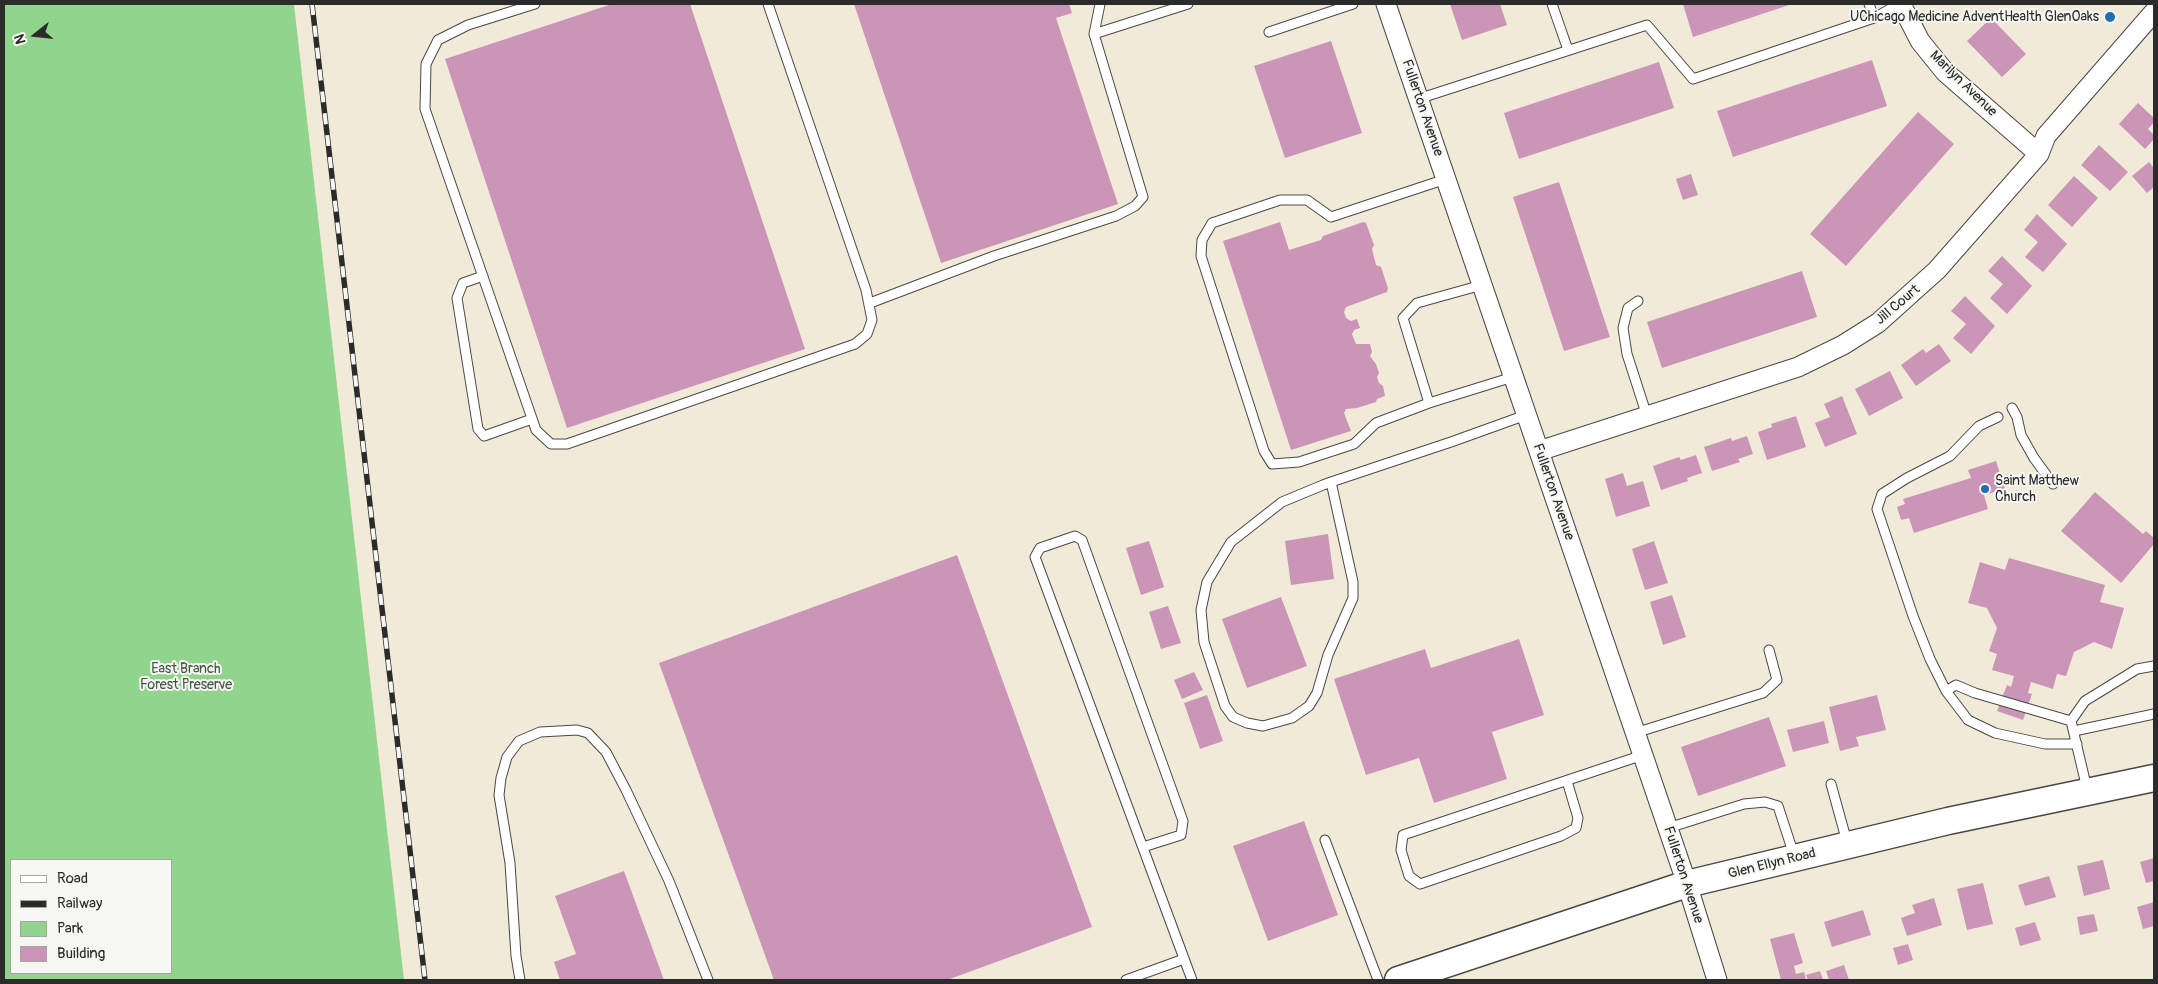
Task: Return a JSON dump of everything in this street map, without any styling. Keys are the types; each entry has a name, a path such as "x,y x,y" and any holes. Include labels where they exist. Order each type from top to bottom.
{"street":[{"name":"Fullerton Avenue","path":"1386,4 1687,884 1717,980"},
{"name":"Marilyn Avenue","path":"1900,4 1920,41 1946,72 2039,154"},
{"name":"Jill Court","path":"1540,451 1798,367 1844,345 1878,323 1937,270 2039,154 2046,136 2154,12"},
{"name":"Glen Ellyn Road","path":"1398,980 1687,884 1948,821 2154,778"}],"lane":[{"path":"535,4 468,24 438,40 426,64 426,109 536,430 551,444 567,444 855,344 867,334 872,320 870,303 768,4"},
{"path":"870,303 994,256 1116,216 1135,206 1143,196 1094,34 1100,4"},
{"path":"1094,34 1188,4"},
{"path":"1269,32 1353,4"},
{"path":"1552,4 1568,50"},
{"path":"1869,4 1874,18"},
{"path":"1417,99 1647,25 1693,79 1874,18 1900,4"},
{"path":"1446,179 1331,216 1307,200 1280,200 1212,224 1202,240 1201,256 1264,451 1272,464 1299,462 1354,444 1376,423 1429,403 1513,377"},
{"path":"482,276 463,283 457,298 478,429 484,436 532,419"},
{"path":"1429,403 1403,318 1417,303 1482,285"},
{"path":"1638,300 1628,308 1623,328 1627,354 1647,416"},
{"path":"2012,408 2030,451 2053,484"},
{"path":"1331,482 1353,582 1353,598 1328,655 1317,693 1309,706 1292,718 1263,726 1248,724 1233,717 1225,706 1204,642 1201,610 1207,582 1231,542 1282,502 1331,482 1526,415"},
{"path":"1998,417 1979,426 1950,456 1934,466 1907,478 1882,494 1878,509 1913,616 1946,691 1968,720 1995,733 2045,744 2077,744"},
{"path":"1143,846 1181,835 1183,821 1082,540 1075,536 1040,548 1035,557 1192,980"},
{"path":"1635,733 1763,693 1777,680 1769,650"},
{"path":"2071,721 2085,701 2137,669 2154,666"},
{"path":"1946,691 1956,685 1975,693 2071,721"},
{"path":"2074,731 2154,714"},
{"path":"2071,721 2088,792"},
{"path":"520,980 516,956 510,863 499,795 501,778 507,757 519,741 540,732 576,730 588,733 606,752 669,881 708,980"},
{"path":"1567,781 1578,818 1576,828 1561,836 1420,884 1409,876 1401,850 1403,835 1567,781 1643,756"},
{"path":"1831,784 1848,845"},
{"path":"1668,828 1744,804 1765,802 1778,806 1794,858"},
{"path":"1325,840 1378,980"},
{"path":"1126,980 1184,960"}],"green space":[{"name":"East Branch Forest Preserve","path":"4,4 294,4 404,980 4,980"}],"building":[{"path":"612,4 690,4 805,349 567,428 445,59"},
{"path":"854,4 1069,4 1072,13 1056,18 1118,204 941,263"},
{"path":"1450,4 1500,4 1507,25 1462,40"},
{"path":"1683,4 1792,4 1693,37"},
{"path":"1991,18 2026,54 2002,77 1967,41"},
{"path":"1331,41 1362,133 1285,158 1254,66"},
{"path":"1872,60 1887,106 1733,157 1717,111"},
{"path":"1659,62 1674,108 1519,159 1504,113"},
{"path":"2138,103 2154,118 2154,122 2148,129 2154,135 2154,139 2145,149 2119,124"},
{"path":"1918,112 1954,144 1846,266 1810,234"},
{"path":"2099,145 2128,172 2110,191 2081,165"},
{"path":"2149,162 2154,168 2154,187 2147,193 2132,176"},
{"path":"1691,174 1698,195 1683,200 1676,179"},
{"path":"2074,176 2098,198 2072,227 2048,205"},
{"path":"1559,182 1610,337 1564,351 1513,197"},
{"path":"2037,214 2067,244 2043,272 2025,257 2038,242 2024,230"},
{"path":"1280,222 1289,250 1321,240 1323,236 1363,222 1366,223 1374,245 1372,249 1376,265 1381,267 1388,288 1387,292 1346,307 1344,312 1346,318 1351,321 1357,319 1360,328 1354,330 1352,334 1356,344 1370,344 1372,352 1370,356 1376,364 1379,373 1377,377 1379,383 1383,386 1385,396 1377,399 1376,402 1357,408 1346,409 1344,413 1351,431 1291,450 1223,241"},
{"path":"2002,256 2032,286 2007,314 1990,298 2003,284 1988,271"},
{"path":"1802,271 1817,317 1662,368 1647,322"},
{"path":"1965,296 1995,326 1971,354 1953,338 1966,324 1951,311"},
{"path":"1939,344 1951,361 1916,386 1901,365 1923,349 1926,353"},
{"path":"1890,371 1903,398 1869,416 1855,389"},
{"path":"1842,396 1857,434 1825,447 1815,423 1830,417 1824,404"},
{"path":"1796,416 1806,447 1767,460 1758,432 1772,427 1771,424"},
{"path":"1747,436 1753,454 1738,459 1740,462 1712,471 1704,447 1731,438 1732,441"},
{"path":"1696,455 1702,473 1687,478 1688,481 1661,490 1653,466 1679,457 1681,460"},
{"path":"1996,461 2005,489 1984,495 1988,509 1914,533 1909,518 1901,520 1897,507 1905,504 1903,499 1971,478 1968,470"},
{"path":"1623,473 1627,486 1643,481 1650,506 1616,517 1605,479"},
{"path":"2095,492 2143,534 2146,531 2154,538 2154,544 2121,583 2061,531"},
{"path":"1328,534 1334,579 1291,585 1285,541"},
{"path":"1149,541 1164,587 1141,595 1126,548"},
{"path":"1654,541 1668,583 1645,590 1632,549"},
{"path":"957,555 1092,927 947,980 774,980 659,663"},
{"path":"2009,558 2105,585 2100,602 2124,608 2112,649 2094,642 2074,652 2066,676 2057,674 2053,689 2031,682 2028,693 2032,694 2023,720 1997,711 2007,685 2011,687 2014,676 1992,670 1997,654 1989,651 1997,628 1987,608 1968,603 1980,562 2005,570"},
{"path":"1672,595 1686,637 1663,645 1650,602"},
{"path":"1281,597 1307,666 1247,688 1222,619"},
{"path":"1168,606 1181,643 1161,649 1149,612"},
{"path":"1519,639 1544,715 1492,732 1507,779 1434,803 1419,758 1366,775 1334,679 1425,649 1431,668"},
{"path":"1194,672 1203,690 1182,699 1174,680"},
{"path":"1207,695 1223,741 1200,749 1184,703"},
{"path":"1877,695 1886,730 1856,737 1859,746 1840,751 1829,707"},
{"path":"1769,717 1786,766 1698,796 1681,747"},
{"path":"1824,721 1829,743 1793,752 1787,730"},
{"path":"1304,821 1338,915 1268,941 1233,846"},
{"path":"2154,858 2154,881 2146,883 2140,862"},
{"path":"2103,860 2110,889 2084,896 2077,866"},
{"path":"624,871 664,980 560,980 554,962 576,954 555,896"},
{"path":"2049,876 2056,897 2025,906 2018,885"},
{"path":"1983,883 1993,924 1967,930 1957,889"},
{"path":"1934,898 1942,925 1907,936 1901,918 1915,913 1912,905"},
{"path":"2154,902 2154,926 2143,929 2137,907"},
{"path":"1863,910 1871,935 1832,947 1824,922"},
{"path":"2094,914 2098,931 2080,935 2077,917"},
{"path":"2035,922 2041,940 2020,946 2015,928"},
{"path":"1794,933 1803,963 1794,966 1796,974 1804,972 1806,980 1781,980 1770,939"},
{"path":"1908,944 1913,960 1898,965 1893,948"},
{"path":"1844,965 1849,980 1829,980 1826,971"},
{"path":"1820,971 1823,980 1808,980 1806,975"}],"railway":[{"path":"312,4 425,980"}],"place":[{"name":"UChicago Medicine AdventHealth GlenOaks","path":"2110,17"},
{"name":"Saint Matthew Church","path":"1985,489"}]}
